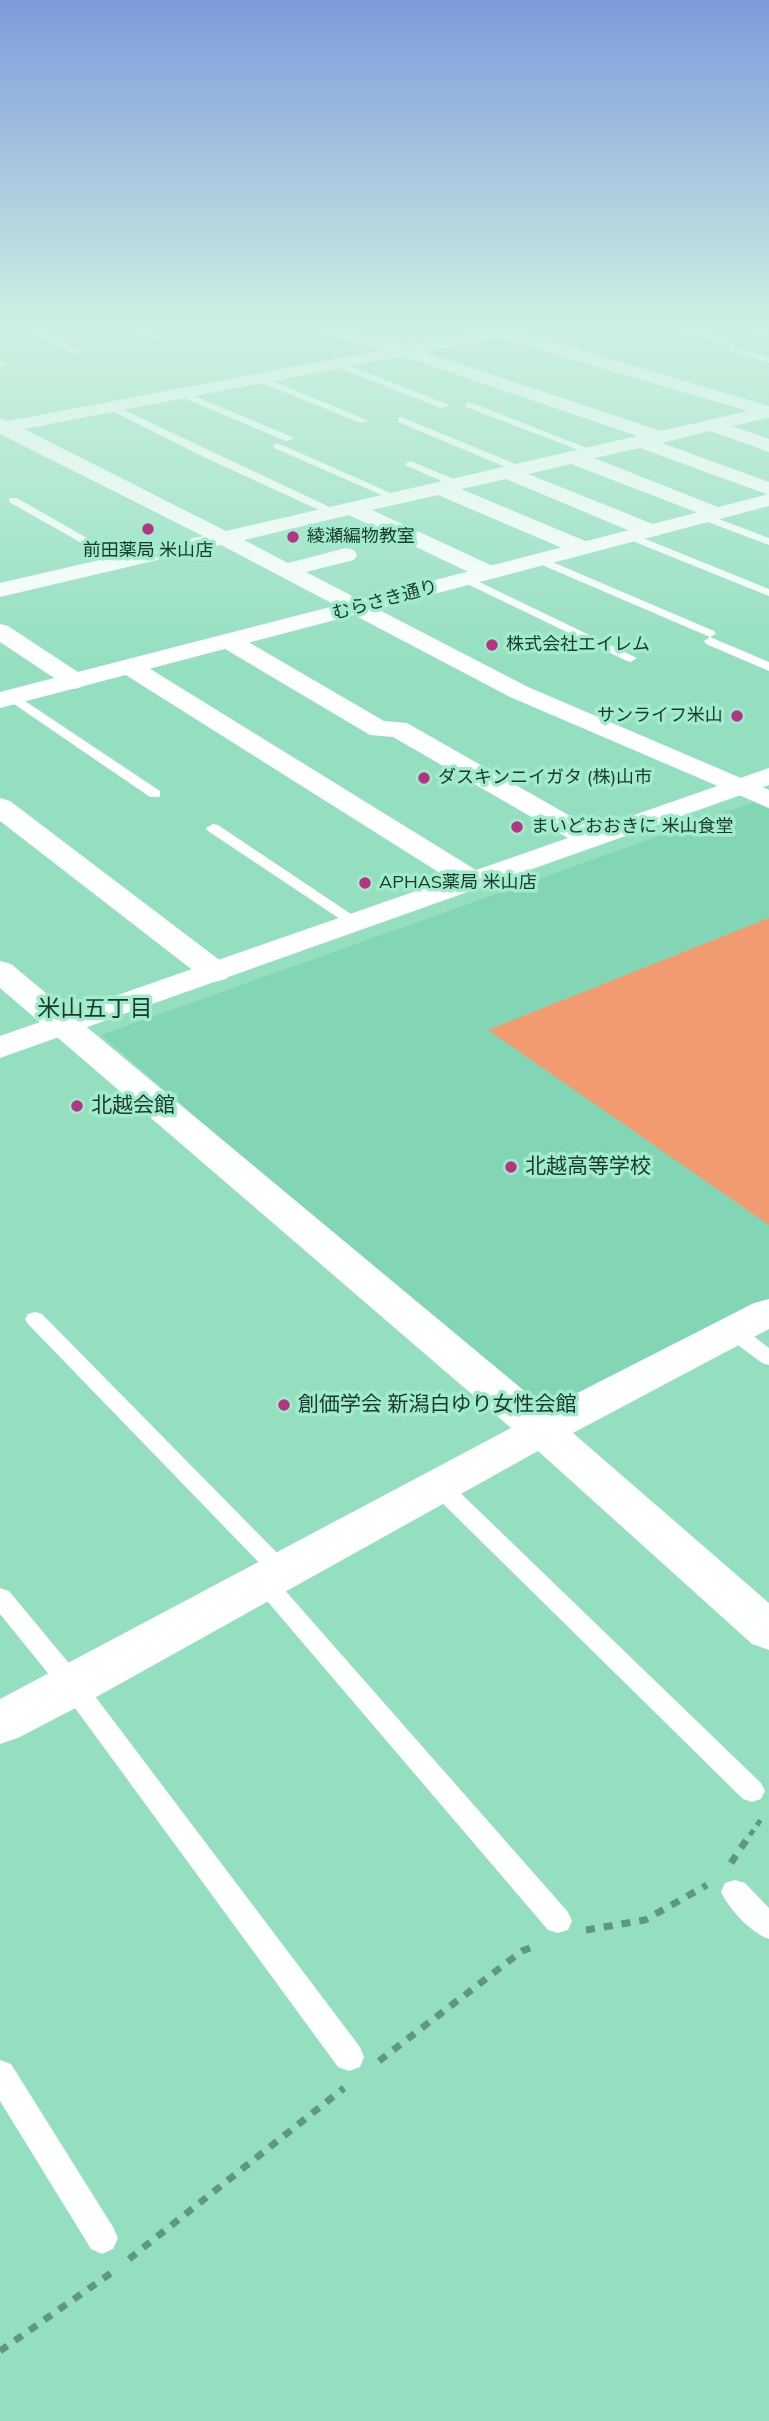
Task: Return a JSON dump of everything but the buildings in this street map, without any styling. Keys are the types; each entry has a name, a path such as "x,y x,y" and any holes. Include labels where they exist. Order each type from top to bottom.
{"street":[{"path":"22,437 358,607 519,692 755,781 769,800"},
{"path":"644,437 769,497"},
{"path":"6,584 123,562 659,437"},
{"path":"744,437 769,446"},
{"path":"582,455 710,515"},
{"path":"513,471 640,533"},
{"path":"449,486 583,548"},
{"name":"むらさき通り","path":"7,699 710,515 769,497"},
{"path":"343,511 489,573"},
{"path":"285,570 346,555"},
{"path":"0,631 75,681"},
{"path":"229,641 379,729 398,729 590,839"},
{"path":"130,667 473,881"},
{"path":"0,1048 755,781"},
{"path":"0,807 215,972"},
{"path":"0,971 542,1430 769,1631"},
{"path":"0,1723 73,1686 542,1430 769,1312"}],"lane":[{"path":"172,437 343,511"},
{"path":"284,437 289,439"},
{"path":"438,437 513,471"},
{"path":"541,437 582,455"},
{"path":"277,446 397,498"},
{"path":"410,464 449,486"},
{"path":"13,500 123,562"},
{"path":"710,515 769,542"},
{"path":"640,533 769,593"},
{"path":"540,560 769,667"},
{"path":"465,579 631,658"},
{"path":"7,699 155,794"},
{"path":"214,828 355,922"},
{"path":"35,1319 273,1577 561,1931"},
{"path":"733,1331 769,1358"},
{"path":"439,1486 761,1800"},
{"path":"0,1597 73,1686 359,2067"},
{"path":"725,1880 769,1927"},
{"path":"0,2074 102,2238"}],"path":[{"path":"0,2351 120,2267 359,2067 522,1951 561,1931 645,1920 725,1880 761,1800"}],"shaded area":[{"name":"北越高等学校","path":"754,802 769,809 769,1299 542,1416 101,1035"},
{"path":"769,918 769,1225 488,1030"}],"place":[{"name":"前田薬局 米山店","path":"148,529"},
{"name":"綾瀬編物教室","path":"293,537"},
{"name":"株式会社エイレム","path":"492,645"},
{"name":"サンライフ米山","path":"737,716"},
{"name":"ダスキンニイガタ (株)山市","path":"424,778"},
{"name":"まいどおおきに 米山食堂","path":"517,827"},
{"name":"APHAS薬局 米山店","path":"365,883"},
{"name":"北越会館","path":"77,1106"},
{"name":"北越高等学校","path":"511,1167"},
{"name":"創価学会 新潟白ゆり女性会館","path":"284,1405"}],"district":[{"name":"米山五丁目","path":"95,1009"}]}
